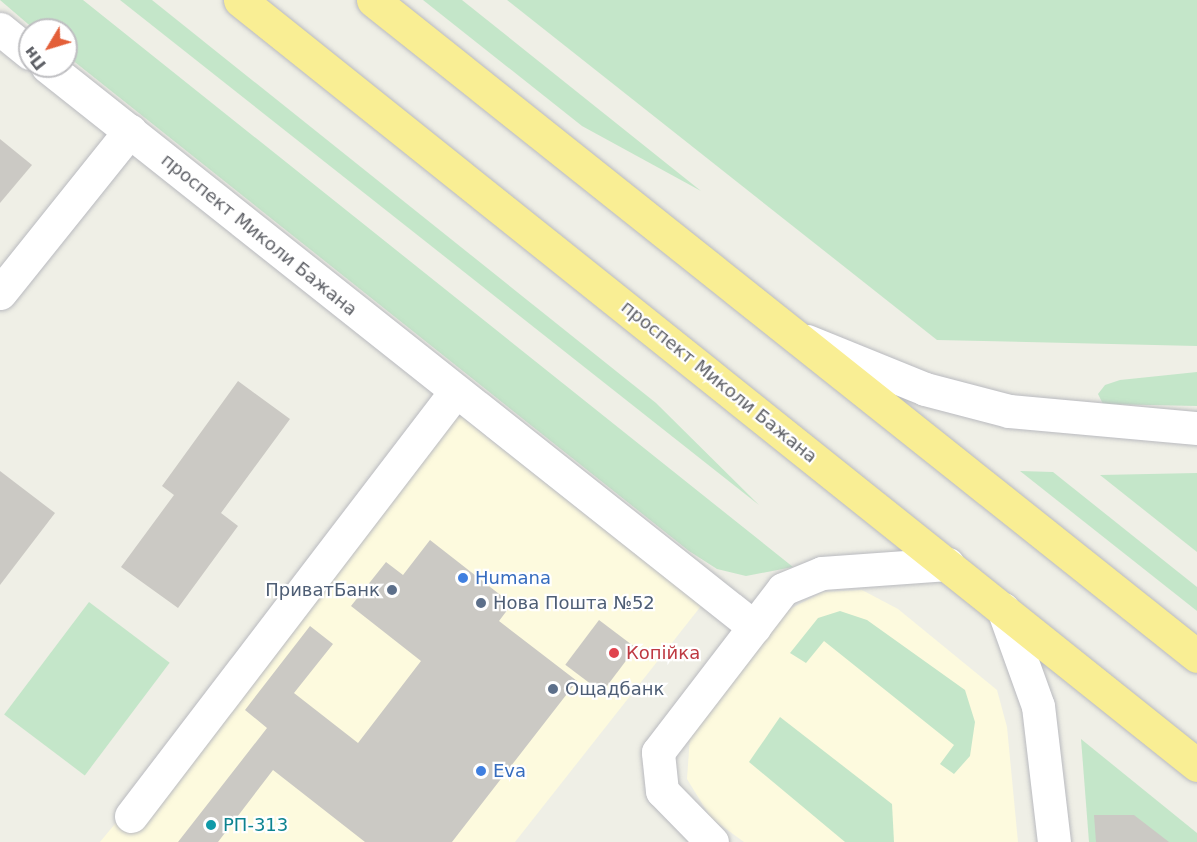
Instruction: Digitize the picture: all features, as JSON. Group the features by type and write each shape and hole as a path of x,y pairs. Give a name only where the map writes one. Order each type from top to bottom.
{"highway":[{"name":"проспект Миколи Бажана","path":"240,0 1197,765"},
{"path":"373,0 1197,656"}],"street":[{"path":"0,29 18,43"},
{"name":"проспект Миколи Бажана","path":"62,78 455,392 754,627"},
{"path":"0,293 130,131"},
{"path":"794,335 925,389 1010,411 1197,428"},
{"path":"131,816 455,392"},
{"path":"712,842 662,791 658,752 783,589 822,573 948,564"},
{"path":"1003,609 1038,706 1054,842"}],"shaded area":[{"path":"455,412 701,606 515,842 100,842"},
{"path":"862,590 898,609 997,690 1007,727 1018,842 744,842 711,818 687,779 691,722 770,619 823,592"}],"green space":[{"path":"0,0 83,0 793,567 746,576 717,569 689,551 78,65 78,18 21,18"},
{"path":"120,0 152,0 656,403 759,505"},
{"path":"423,0 462,0 701,191 582,126"},
{"path":"507,0 1197,0 1197,346 937,340"},
{"path":"1197,372 1197,406 1103,404 1098,394 1105,385 1120,380"},
{"path":"1020,471 1053,472 1197,587 1197,611"},
{"path":"1197,473 1197,552 1100,475"},
{"path":"89,602 170,663 85,775 4,715"},
{"path":"840,611 867,620 965,690 975,722 970,756 954,774 940,764 954,745 824,641 806,663 790,653 818,618"},
{"path":"780,717 892,804 894,842 845,842 749,762"},
{"path":"1081,739 1197,833 1197,842 1089,842"}],"building":[{"path":"0,139 32,165 0,203"},
{"path":"238,381 290,419 221,513 238,526 178,608 121,567 174,495 162,486"},
{"path":"0,471 55,513 0,585"},
{"path":"430,540 512,604 499,621 577,681 452,842 365,842 273,770 218,842 178,842 267,728 245,710 310,626 333,644 294,693 358,743 421,661 351,606 386,562 403,575"},
{"name":"Копійка","path":"599,620 636,648 602,692 565,665"},
{"path":"1094,815 1134,815 1169,842 1096,842"}],"place":[{"name":"Humana","path":"463,578"},
{"name":"ПриватБанк","path":"392,590"},
{"name":"Нова Пошта №52","path":"481,603"},
{"name":"Копійка","path":"614,653"},
{"name":"Ощадбанк","path":"553,689"},
{"name":"Eva","path":"481,771"},
{"name":"РП-313","path":"211,825"}]}
